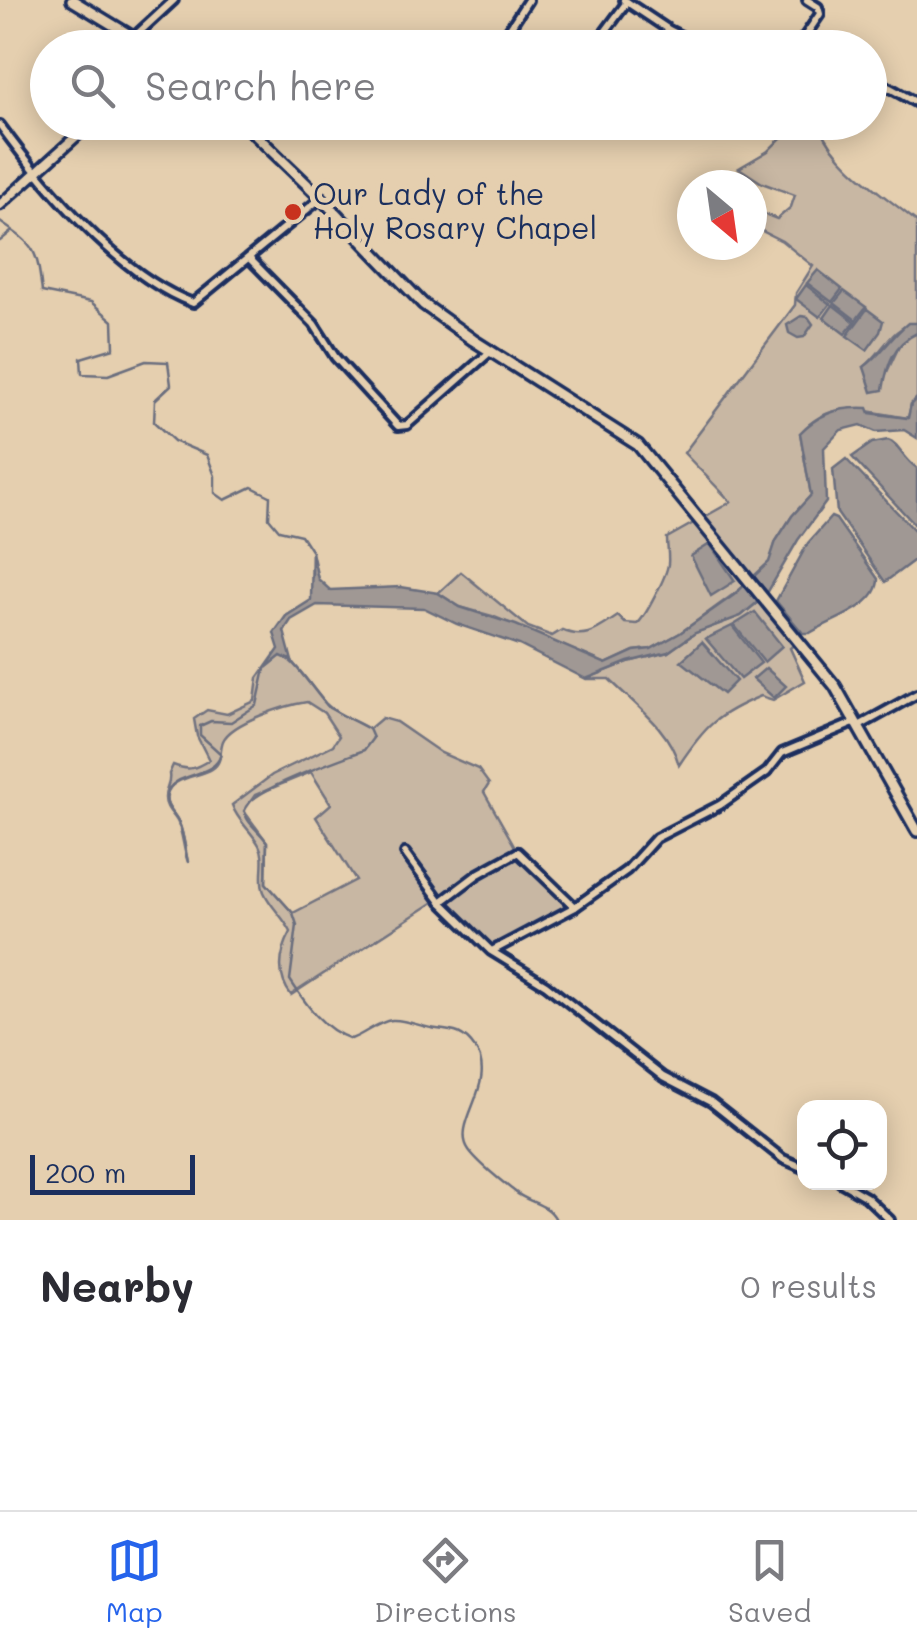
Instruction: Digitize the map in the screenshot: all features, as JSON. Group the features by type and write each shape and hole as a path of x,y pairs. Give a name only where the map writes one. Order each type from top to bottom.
{"main road":[{"path":"72,0 122,30"},
{"path":"260,140 423,304 638,444 819,665 858,724 917,831"}],"street":[{"path":"142,30 174,0"},
{"path":"508,30 528,0"},
{"path":"807,0 819,10 808,30"},
{"path":"605,30 626,1 670,30"},
{"path":"887,86 917,102"},
{"path":"0,125 36,173 142,277 190,302 200,300 320,198"},
{"path":"0,205 72,140"},
{"path":"249,258 314,324 335,358 398,426 407,425 491,351"},
{"path":"491,951 575,907 627,870 656,838 720,805 768,772 782,753 858,724 917,694"},
{"path":"441,902 478,874 518,852 575,907"},
{"path":"405,854 441,902 491,951 546,986 663,1077 711,1102 783,1159 797,1165"},
{"path":"854,1190 890,1220"}],"shaded area":[{"path":"779,140 828,140 850,167 917,222 917,323 894,334 864,367 871,382 886,374 902,340 917,333 917,398 911,404 908,418 851,409 825,414 813,421 800,433 811,495 776,541 770,562 749,583 651,649 634,651 606,664 492,616 460,607 438,593 461,572 528,627 552,636 562,630 592,632 618,616 625,623 637,624 667,569 667,538 731,502 684,453 795,305 796,293 813,266 767,234 767,215 777,219 791,207 795,195 767,185 767,170 739,168"},
{"path":"818,270 842,289 832,302 807,283"},
{"path":"806,285 830,304 820,317 796,299"},
{"path":"844,291 866,307 856,320 834,303"},
{"path":"833,305 855,322 845,334 824,318"},
{"path":"867,309 883,321 867,350 847,336"},
{"path":"801,316 808,317 813,324 804,337 798,338 789,333 787,325"},
{"path":"908,323 917,323 917,333 892,356 883,390 872,392 864,367"},
{"path":"917,398 917,438 904,430 876,432 861,425 841,430 824,448 826,502 766,595 741,616 695,633 668,652 628,662 586,679 519,645 424,608 317,605 291,620 284,631 292,661 281,656 266,668 279,649 274,633 286,616 311,600 312,552 318,579 330,590 401,587 438,593 460,607 516,625 606,664 634,651 651,649 734,595 769,562 776,541 811,495 800,433 807,426 831,412 849,408 868,408 870,413 908,418 911,404"},
{"path":"888,440 917,468 917,527 852,457 872,443"},
{"path":"846,459 917,533 917,558 885,582 837,513 833,469"},
{"path":"831,517 878,579 876,589 852,612 803,633 776,601 808,543"},
{"path":"710,544 735,581 711,596 691,556"},
{"path":"762,599 798,641 790,648 805,681 773,700 761,696 723,715 697,740 679,765 660,729 609,679 586,679 628,662 668,652 695,633 741,616"},
{"path":"755,612 782,646 764,662 734,625"},
{"path":"732,626 761,663 740,679 706,639"},
{"path":"702,642 736,681 723,694 681,661"},
{"path":"275,654 268,665 281,655 336,712 369,729 382,718 396,722 441,753 478,769 489,784 484,792 518,852 575,907 491,951 441,902 434,902 291,995 283,980 281,964 291,932 264,892 261,850 232,805 272,775 333,745 339,736 324,713 307,702 237,727 223,741 215,766 179,781 168,790 167,804 181,828 188,862 179,826 165,802 169,774 173,765 192,768 209,760 197,736 194,719 207,710 227,714 255,701 258,678","holes":["311,772 331,804 316,817 356,880 293,913 266,883 267,842 244,811 255,795"]},
{"path":"766,668 786,686 774,698 753,679"}],"waterway":[{"path":"0,222 32,250 42,292 91,302 113,321 114,348 81,358 82,374 108,375 146,361 168,362 171,385 155,400 154,422 174,441 207,455 215,476 215,493 225,500 252,487 270,496 269,518 279,530 301,535 312,552 312,577"},
{"path":"0,241 11,232"},
{"path":"290,659 329,708 369,729 373,738 364,750 261,794 245,810 250,823 267,842 266,883 293,913 297,925 290,980 323,1022 351,1039 392,1020 463,1035 475,1048 482,1076 465,1128 469,1150 502,1182 548,1210 556,1220"},
{"path":"188,862 181,827 166,799 170,787 217,762 221,754 200,735 200,726 211,721 231,722 257,705 265,669"}],"place":[{"name":"Our Lady of the Holy Rosary Chapel","path":"293,212"}]}
